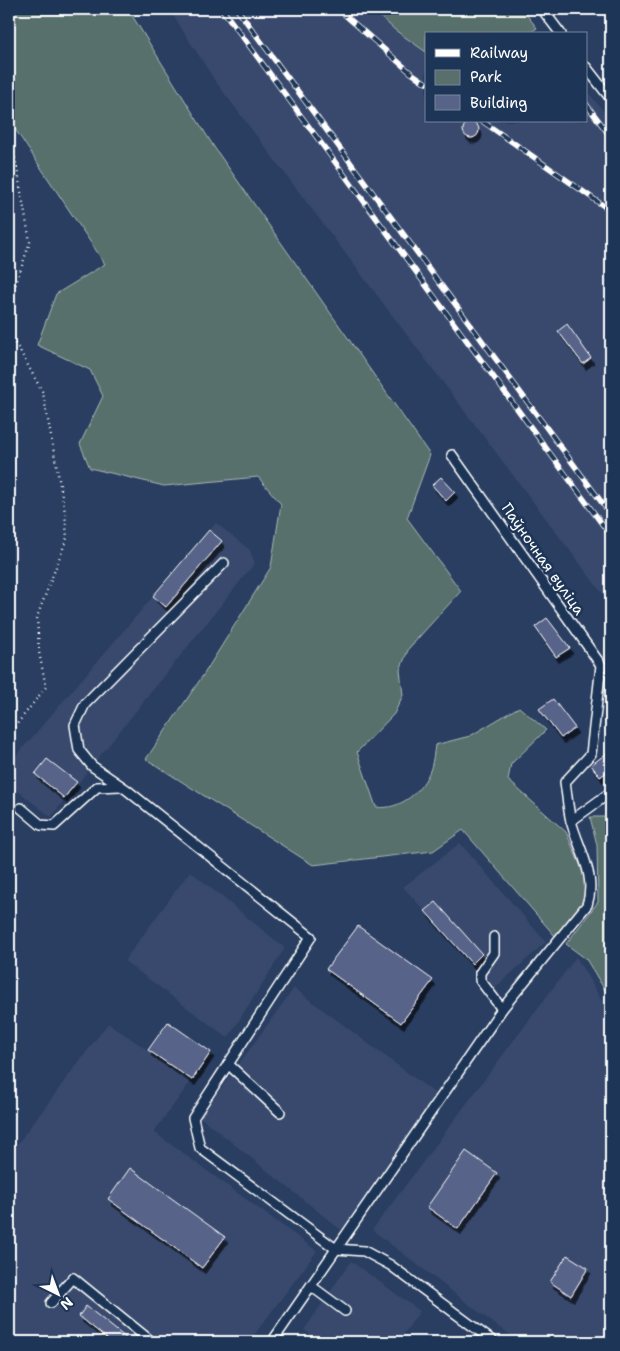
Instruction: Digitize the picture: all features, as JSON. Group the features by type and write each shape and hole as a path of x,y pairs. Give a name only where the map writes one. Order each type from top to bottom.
{"lane":[{"path":"542,9 559,32"},
{"path":"588,70 611,99"},
{"name":"Паўночная вуліца","path":"452,455 601,666 591,754 565,782 571,821"},
{"path":"224,563 85,704 75,725 78,750 92,766 311,937 193,1118 200,1148 336,1249 364,1251 390,1265 494,1342"},
{"path":"21,808 41,825 54,826 97,787 120,786"},
{"path":"272,1342 502,1009 587,905 592,892 590,876 571,821 611,792"},
{"path":"494,937 494,953 480,972 480,980 502,1009"},
{"path":"228,1064 280,1112"},
{"path":"51,1303 73,1278 152,1342"},
{"path":"311,1286 345,1311"}],"path":[{"path":"9,144 14,152 30,242 9,304"},
{"path":"9,335 19,349 43,393 65,512 67,538 36,617 39,652 46,687 9,734"}],"shaded area":[{"path":"169,9 374,9 397,31 425,51 425,122 588,122 588,92 611,121 611,605 215,81"},
{"path":"216,523 250,550 255,563 51,817 9,784 9,764"},
{"path":"460,843 546,942 495,988 403,887"},
{"path":"190,871 285,948 228,1038 124,961"},
{"path":"576,957 611,1016 611,1342 522,1342 497,1326 372,1230"},
{"path":"294,988 444,1100 341,1230 200,1117"},
{"path":"108,1023 192,1080 154,1132 317,1251 249,1342 9,1342 9,1155"},
{"path":"351,1261 420,1311 398,1342 322,1342 304,1330"}],"green space":[{"path":"9,9 128,9 214,147 430,455 407,518 461,591 409,648 400,670 403,695 394,714 357,752 376,807 394,806 410,798 422,784 431,768 435,745 470,736 519,707 546,730 511,764 508,780 566,832 584,874 586,891 582,905 555,936 463,830 433,851 313,865 146,759 204,674 271,567 281,504 258,477 164,486 90,468 80,444 103,396 90,370 37,345 56,294 105,264 9,120"},
{"path":"372,9 522,9 537,28 531,32 425,32 425,51 395,30"},
{"path":"590,817 611,817 611,1000 586,959 566,944 598,902 597,845"}],"building":[{"path":"468,122 474,122 479,127 477,136 468,138 463,133 463,127"},
{"path":"567,324 591,358 583,364 558,331"},
{"path":"441,477 455,492 446,501 432,485"},
{"path":"209,530 222,541 166,607 153,596"},
{"path":"547,618 570,648 556,657 535,627"},
{"path":"553,699 575,728 561,738 539,709"},
{"path":"611,750 611,769 600,777 591,765"},
{"path":"47,759 77,782 64,798 35,774"},
{"path":"436,902 482,954 472,964 425,911"},
{"path":"358,926 433,980 401,1023 326,969"},
{"path":"168,1022 211,1052 192,1080 148,1050"},
{"path":"466,1151 497,1173 458,1229 427,1207"},
{"path":"130,1168 225,1237 202,1268 108,1199"},
{"path":"567,1255 588,1268 571,1296 550,1282"},
{"path":"86,1306 131,1342 111,1342 79,1316"}],"railway":[{"path":"222,9 611,536"},
{"path":"237,9 611,515"},
{"path":"338,9 410,72 425,82"},
{"path":"588,107 611,137"},
{"path":"483,122 611,211"}]}
